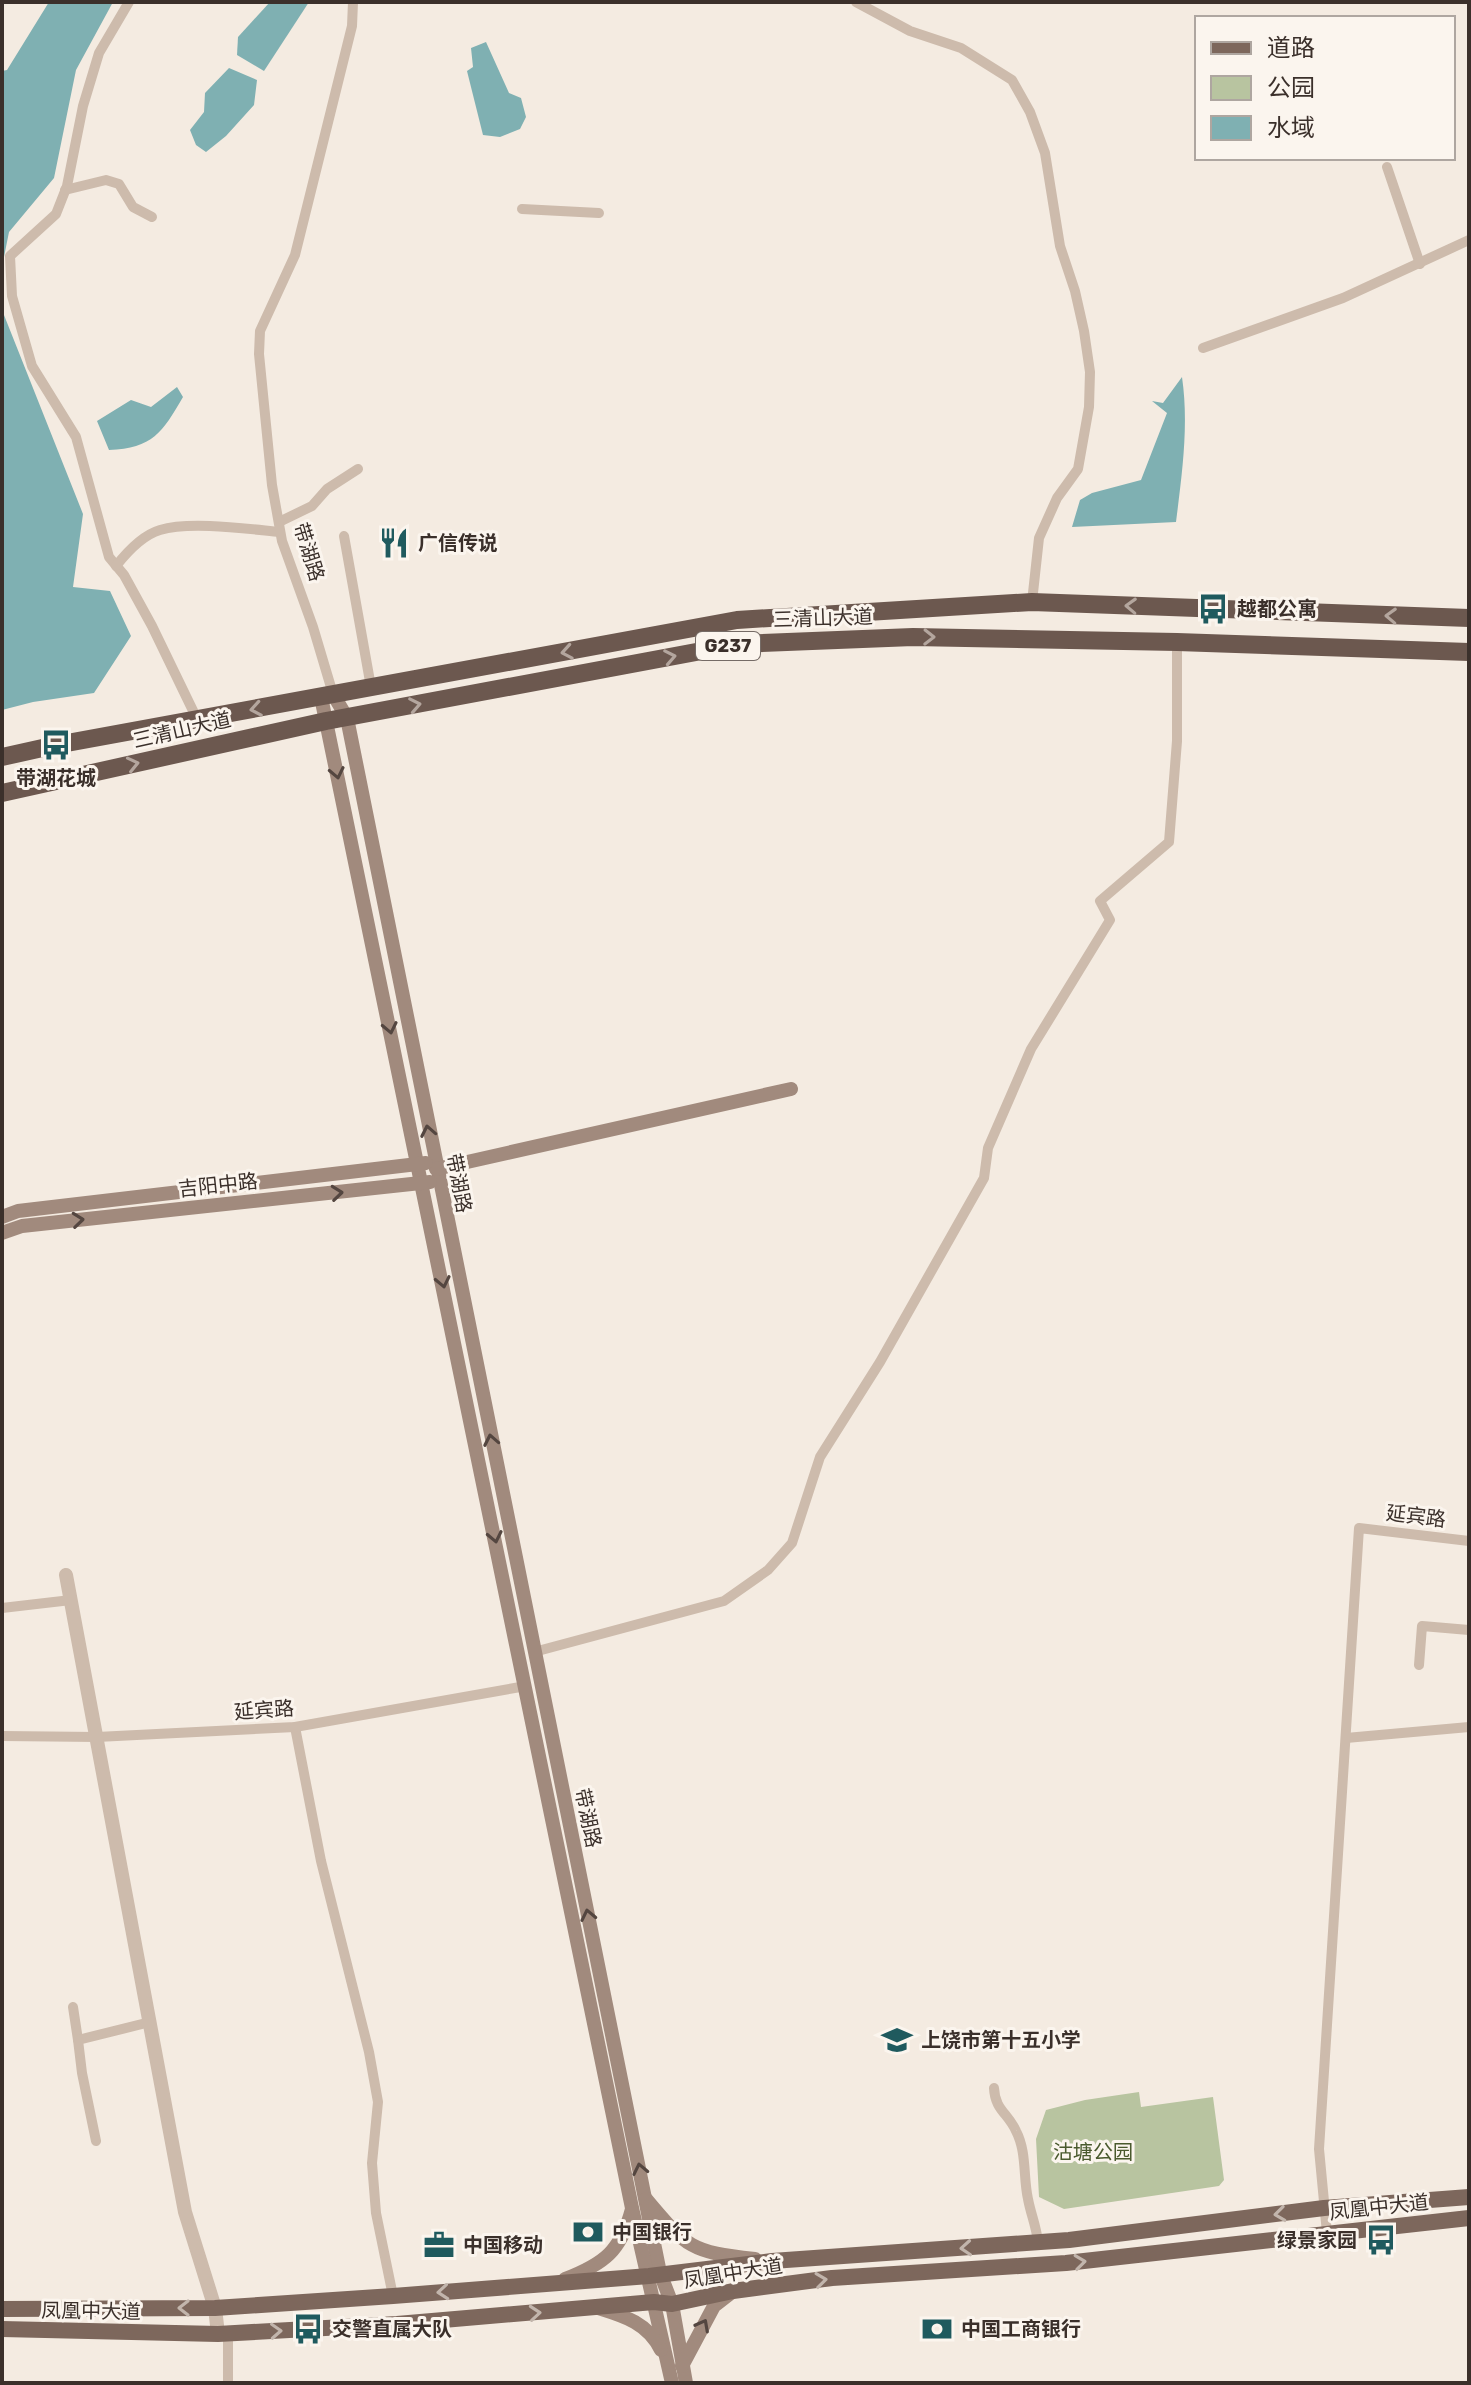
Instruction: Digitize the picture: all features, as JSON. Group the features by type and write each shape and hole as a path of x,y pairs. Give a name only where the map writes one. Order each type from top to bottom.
{"highway":[{"name":"三清山大道","path":"2,757 737,620 1032,602 1469,618"},
{"name":"三清山大道","path":"2,793 326,721 739,644 913,637 1469,652"}],"main road":[{"name":"带湖路","path":"327,696 347,718 646,2199 654,2302 675,2366 686,2383"},
{"name":"带湖路","path":"327,696 326,721 632,2208 654,2275 672,2304 675,2366 672,2383"},
{"name":"吉阳中路","path":"2,1217 18,1211 418,1164 436,1170 791,1089"},
{"name":"吉阳中路","path":"2,1233 22,1226 422,1184 436,1170"},
{"name":"凤凰中大道","path":"2,2309 215,2308 393,2296 654,2275 772,2261 1038,2242 1324,2208 1469,2197"},
{"path":"646,2199 684,2242 712,2255 772,2261"},
{"path":"555,2283 594,2268 612,2252 628,2224 632,2208"},
{"name":"凤凰中大道","path":"2,2329 223,2333 397,2324 654,2302 672,2304 733,2291 832,2278 1066,2263 1469,2218"},
{"path":"597,2308 633,2319 655,2338 675,2366 714,2306 733,2291"}],"street":[{"path":"129,2 99,53 83,106 65,190 56,214 10,256 12,296 32,366 76,437 109,557 152,626 197,719"},
{"name":"带湖路","path":"327,696 279,527 259,354 260,331 295,255 352,26 353,2"},
{"path":"856,2 910,31 961,48 1012,80 1030,112 1045,153 1060,246 1084,331 1090,372 1089,407 1078,469 1057,498 1039,538 1032,602"},
{"path":"1387,167 1420,264"},
{"path":"65,190 106,180 119,184 133,207 152,217"},
{"path":"522,209 599,213"},
{"path":"1203,348 1343,298 1469,240"},
{"path":"116,566 128,550 159,530 208,526 279,527 312,506 327,489 358,469"},
{"path":"344,536 371,687"},
{"path":"534,1652 724,1601 768,1570 792,1543 820,1457 880,1362 984,1178 988,1148 1031,1049 1110,920 1100,901 1169,842 1177,741 1177,642"},
{"name":"延宾路","path":"1346,1738 1359,1528 1469,1541"},
{"path":"66,1575 185,2212 223,2333 228,2383"},
{"path":"2,1608 71,1600"},
{"path":"1419,1665 1422,1626 1469,1630"},
{"name":"延宾路","path":"2,1736 97,1737 295,1727 526,1686"},
{"path":"295,1727 321,1861 369,2052 378,2102 372,2163 375,2200 393,2296"},
{"path":"1327,2233 1319,2149 1346,1738 1469,1727"},
{"path":"73,2007 96,2141"},
{"path":"78,2040 150,2022"},
{"path":"994,2088 995,2101 1016,2131 1023,2153 1028,2202 1036,2222 1038,2242"}],"green space":[{"name":"沽塘公园","path":"1139,2092 1141,2107 1213,2097 1224,2180 1219,2186 1064,2209 1039,2197 1036,2139 1046,2110 1085,2100"}],"water":[{"path":"49,2 113,2 76,70 54,178 9,232 2,267 2,71 7,70"},
{"path":"270,2 309,2 264,71 237,55 238,37"},
{"path":"486,42 509,93 521,98 526,117 520,129 500,137 483,135 467,71 473,67 471,48"},
{"path":"229,68 257,80 254,105 226,136 206,152 196,145 190,130 204,112 205,93"},
{"path":"2,310 83,514 73,587 110,591 131,636 94,693 2,710"},
{"path":"1182,377 1185,431 1176,522 1072,527 1080,500 1092,493 1141,480 1167,413 1152,401 1163,403"},
{"path":"177,387 183,397 155,436 136,446 109,450 97,421 131,400 151,407"}],"place":[{"name":"广信传说","path":"394,543"},
{"name":"越都公寓","path":"1213,609"},
{"name":"带湖花城","path":"56,745"},
{"name":"上饶市第十五小学","path":"897,2040"},
{"name":"中国银行","path":"588,2232"},
{"name":"绿景家园","path":"1381,2240"},
{"name":"中国移动","path":"439,2245"},
{"name":"交警直属大队","path":"308,2329"},
{"name":"中国工商银行","path":"937,2329"}]}
